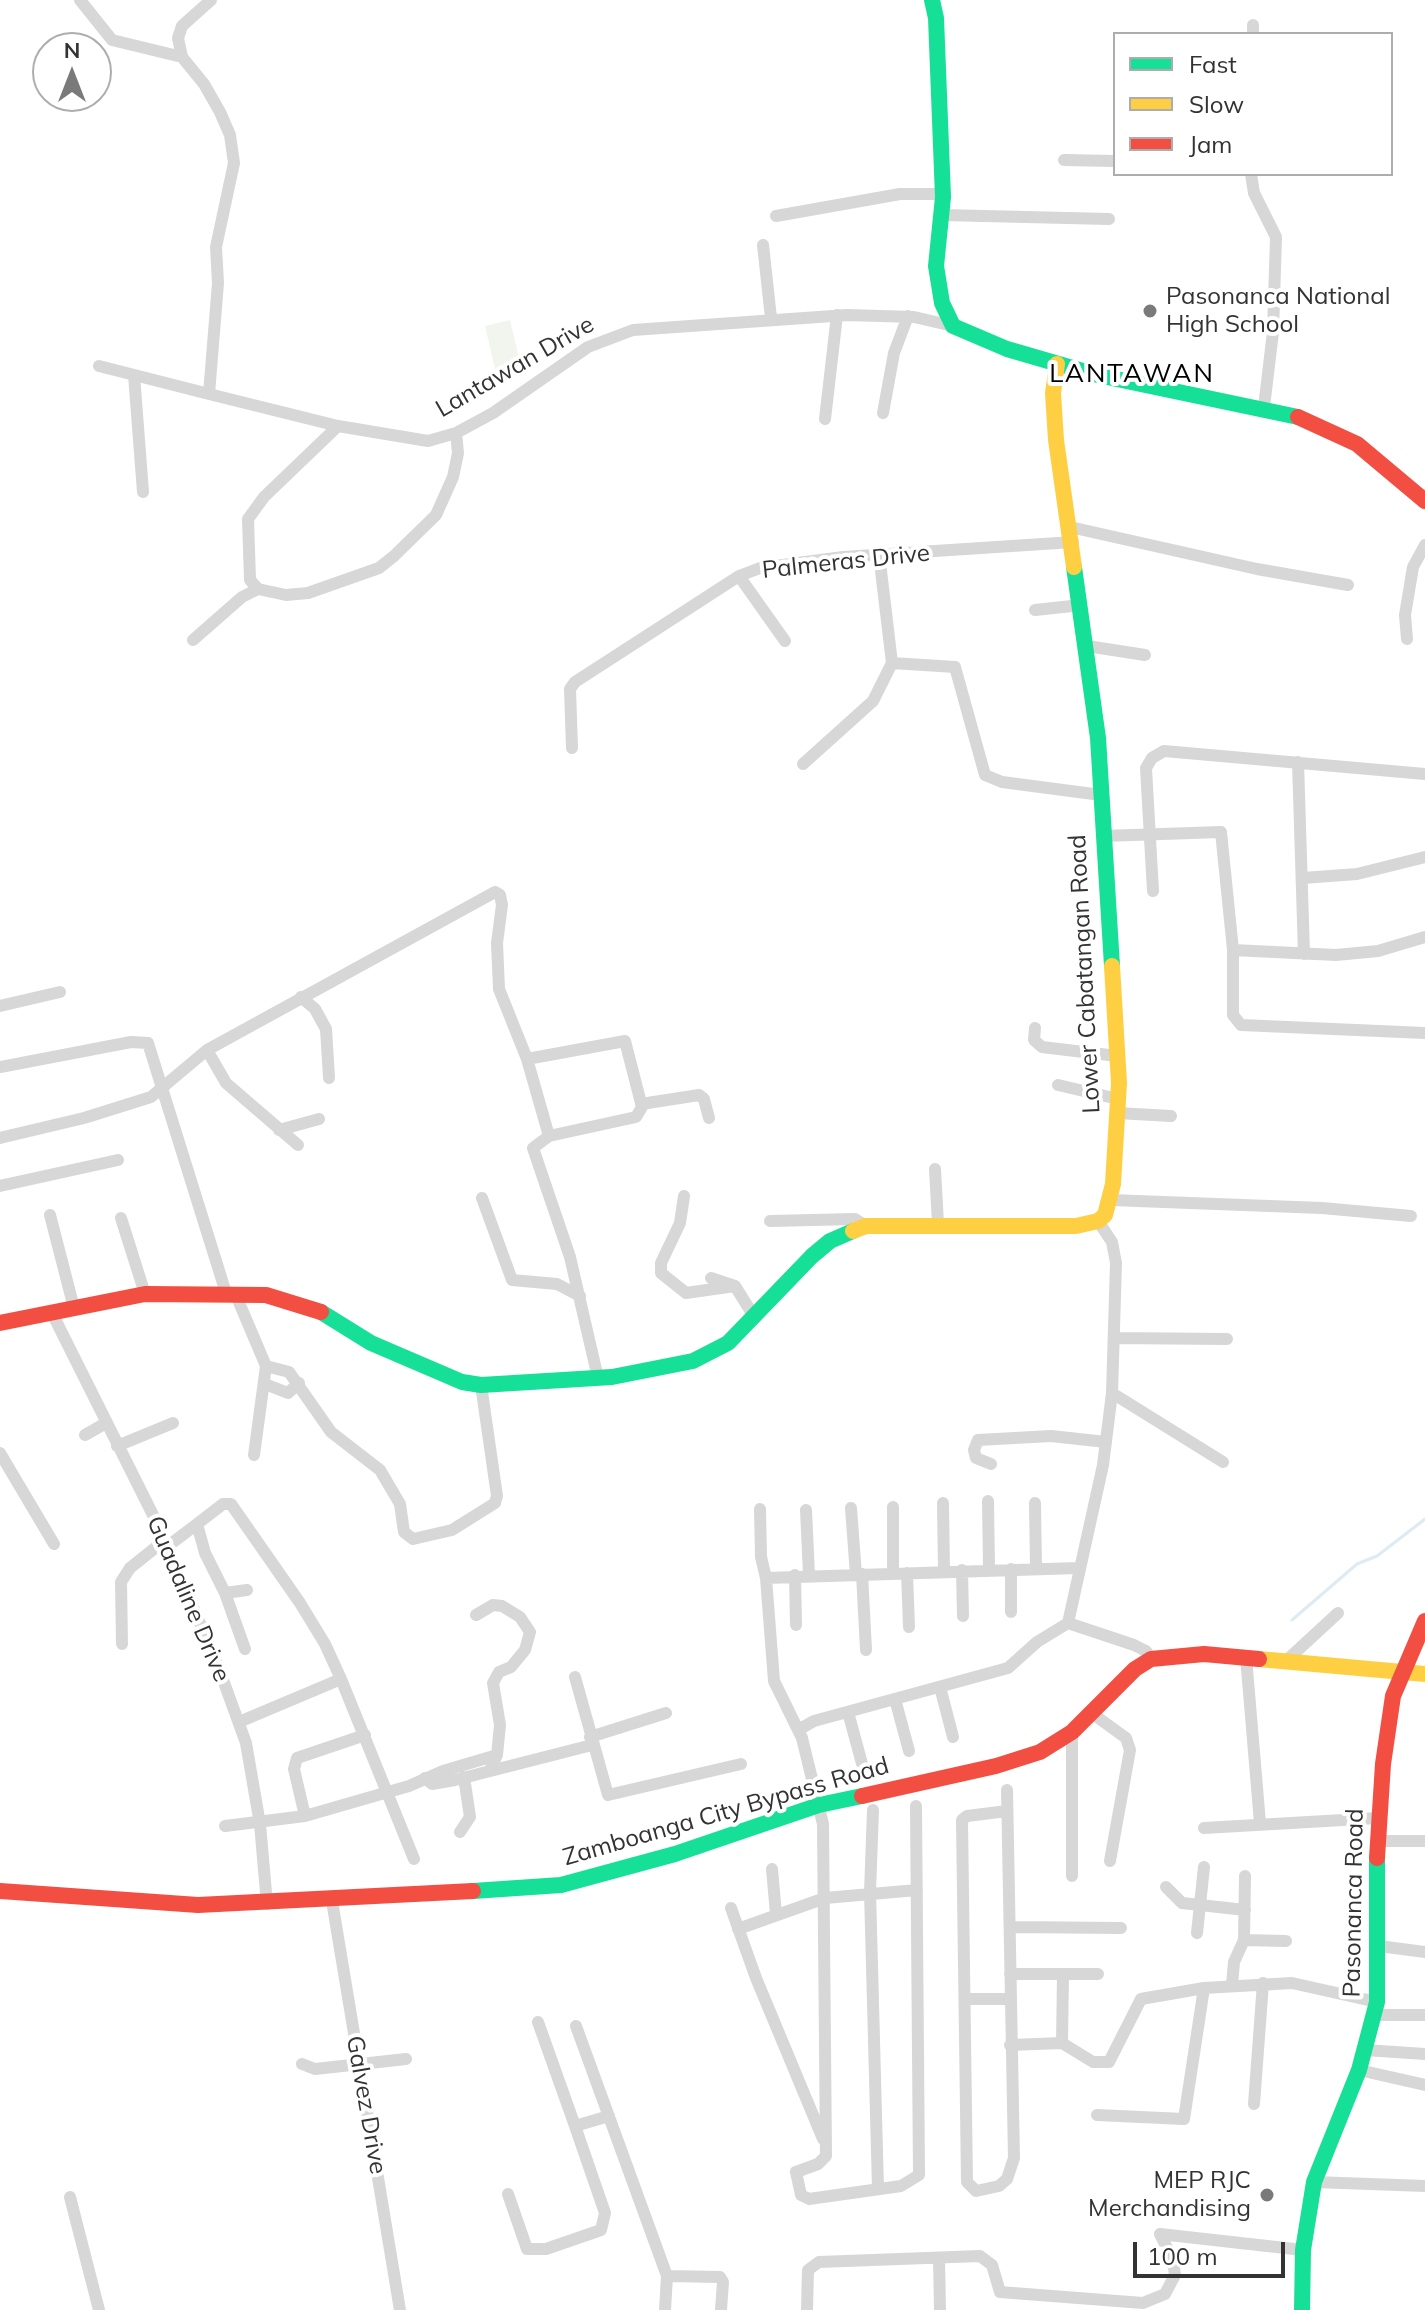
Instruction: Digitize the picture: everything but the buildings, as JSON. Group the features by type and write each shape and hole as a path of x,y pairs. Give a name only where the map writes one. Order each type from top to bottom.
{"street":[{"path":"80,0 112,40 182,57"},
{"path":"209,394 218,283 216,247 234,163 230,135 220,112 182,57 178,38 182,26 211,0"},
{"path":"932,0 936,18 943,194 936,266 938,291 953,326"},
{"path":"1064,160 1113,161"},
{"path":"1251,176 1254,193 1276,237 1273,332 1264,407"},
{"path":"776,216 900,194 943,194"},
{"path":"942,215 1109,219"},
{"path":"763,245 771,318"},
{"path":"825,419 837,315"},
{"path":"883,413 894,353 908,316"},
{"name":"Lantawan Drive","path":"99,366 338,426 428,441 456,433 493,413 588,347 633,330 771,318 908,316 953,326 1007,349 1057,364 1129,382 1264,407 1306,420 1357,444 1425,501"},
{"name":"Lower Cabatangan Road","path":"1057,364 1053,411 1087,646 1101,795 1117,1056 1118,1106 1111,1200 1098,1221"},
{"path":"134,375 143,492"},
{"path":"338,426 264,497 248,519 250,580 258,589 286,595 308,593 379,568 402,550 436,515 453,477 458,453 456,433"},
{"name":"Palmeras Drive","path":"572,748 570,689 575,682 739,576 760,568 1071,534 1348,585"},
{"path":"1407,639 1405,615 1413,567 1425,545"},
{"path":"803,764 873,701 892,663 879,554"},
{"path":"739,576 785,641"},
{"path":"193,640 242,597 258,589"},
{"path":"1035,610 1081,605"},
{"path":"1087,646 1145,655"},
{"path":"892,663 955,667 985,775 990,780 1101,795"},
{"path":"1153,891 1146,768 1152,758 1164,751 1425,774"},
{"path":"1298,762 1304,954"},
{"path":"1103,836 1221,832 1233,950 1233,1015 1241,1025 1425,1033"},
{"path":"1303,878 1357,874 1425,857"},
{"path":"0,1138 134,1104 164,1089 207,1050 495,892 500,895 502,905 496,967 499,989 527,1059 549,1136"},
{"path":"1233,950 1304,954 1378,951 1425,937"},
{"path":"0,1006 60,992"},
{"path":"301,997 315,1009 326,1029 329,1078"},
{"path":"1035,1028 1034,1040 1042,1047 1117,1056"},
{"path":"527,1059 625,1041 641,1104 636,1117 549,1136 535,1143 533,1154 580,1296 598,1378"},
{"path":"0,1067 144,1042 150,1045 231,1293 266,1366 254,1455"},
{"path":"207,1050 226,1083 298,1145"},
{"path":"1058,1085 1118,1106 1171,1116"},
{"path":"641,1104 702,1096 709,1118"},
{"path":"279,1130 319,1119"},
{"path":"0,1186 118,1160"},
{"path":"935,1169 938,1224"},
{"path":"684,1196 680,1223 661,1263 661,1273 686,1293 735,1286"},
{"path":"482,1198 512,1280 557,1284 580,1296"},
{"path":"1111,1200 1296,1206 1411,1216"},
{"path":"50,1215 74,1308"},
{"path":"121,1218 145,1294"},
{"path":"770,1221 855,1219 866,1226"},
{"path":"0,1323 145,1294 266,1295 312,1306 371,1343 424,1368 481,1385 598,1378 693,1361 728,1343 830,1241 866,1226 1076,1226 1098,1221 1115,1249 1112,1393 1106,1442 1068,1623 1037,1642 1008,1668 848,1712 798,1730"},
{"path":"711,1278 735,1286 755,1318"},
{"name":"Guadaline Drive","path":"52,1313 166,1543 239,1722 246,1743 260,1824 267,1904"},
{"path":"1114,1338 1227,1339"},
{"path":"266,1366 289,1372 331,1432 380,1470 400,1504 404,1532 413,1539 452,1530 495,1503 497,1496 481,1385"},
{"path":"265,1384 288,1393 299,1383"},
{"path":"1112,1393 1223,1462"},
{"path":"85,1435 106,1423"},
{"path":"117,1446 173,1423"},
{"path":"991,1464 976,1458 974,1450 978,1440 1051,1436 1106,1442"},
{"path":"0,1453 54,1544"},
{"path":"988,1501 989,1568"},
{"path":"943,1503 944,1571"},
{"path":"1035,1503 1036,1568"},
{"path":"122,1644 121,1582 130,1568 223,1504 234,1506 306,1613 341,1679 414,1859"},
{"path":"893,1507 893,1573"},
{"path":"851,1508 866,1650"},
{"path":"760,1509 761,1557 766,1578 774,1681 798,1730 819,1805 825,1898 824,2160 796,2172 804,2198 901,2186 919,2175 916,1806"},
{"path":"806,1510 809,1575"},
{"path":"197,1524 205,1553 225,1593 245,1649"},
{"path":"766,1578 989,1568 1078,1568"},
{"path":"1011,1569 1011,1612"},
{"path":"962,1570 963,1616"},
{"path":"907,1573 909,1627"},
{"path":"795,1575 796,1625"},
{"path":"225,1593 247,1590"},
{"path":"476,1615 493,1605 502,1606 520,1617 530,1632 525,1650 511,1667 499,1672 493,1683 500,1725 497,1755 490,1770"},
{"path":"1287,1660 1338,1613"},
{"path":"1068,1623 1134,1645 1151,1659 1182,1654 1246,1657 1425,1674"},
{"name":"Pasonanca Road","path":"1302,2310 1303,2250 1314,2182 1359,2070 1376,2008 1379,1946 1377,1841 1386,1736 1401,1671 1423,1629"},
{"path":"1246,1657 1260,1823"},
{"name":"Zamboanga City Bypass Road","path":"0,1891 145,1902 267,1904 561,1885 662,1858 819,1805 996,1766 1040,1752 1072,1732 1135,1669 1151,1659"},
{"path":"575,1677 608,1795 741,1764"},
{"path":"239,1722 341,1679"},
{"path":"940,1687 953,1737"},
{"path":"895,1699 909,1751"},
{"path":"848,1712 864,1771"},
{"path":"425,1778 436,1784 490,1770 591,1741 666,1713"},
{"path":"1093,1714 1126,1738 1130,1750 1110,1861"},
{"path":"1072,1732 1072,1876"},
{"path":"305,1816 294,1769 297,1758 365,1735"},
{"path":"225,1826 305,1816 386,1793 497,1755"},
{"path":"460,1832 470,1817 464,1777"},
{"path":"1007,1790 1013,2165 999,2186 976,2191 967,2182 962,1820 967,1816 1007,1811"},
{"path":"873,1810 870,1892 878,2188"},
{"path":"1204,1828 1378,1818"},
{"path":"1377,1841 1425,1841"},
{"path":"1197,1933 1204,1867"},
{"path":"772,1869 776,1914"},
{"path":"1232,1985 1234,1962 1244,1940 1245,1876"},
{"path":"1166,1887 1177,1902 1245,1910"},
{"path":"738,1929 825,1898 917,1890"},
{"name":"Galvez Drive","path":"332,1901 400,2310"},
{"path":"731,1908 825,2144"},
{"path":"1010,1927 1121,1928"},
{"path":"1244,1940 1286,1941"},
{"path":"1379,1946 1425,1952"},
{"path":"1010,1974 1098,1974"},
{"path":"1062,2043 1063,1974"},
{"path":"1254,2104 1263,1983"},
{"path":"1010,2045 1062,2043 1093,2062 1109,2062 1141,1999 1232,1985 1305,1984 1376,2008 1425,2015"},
{"path":"1097,2115 1184,2119 1204,1988"},
{"path":"965,1999 1010,1999"},
{"path":"508,2194 527,2249 546,2249 601,2230 605,2213 538,2022"},
{"path":"576,2026 667,2276 665,2310"},
{"path":"1365,2050 1425,2054"},
{"path":"302,2064 315,2069 406,2059"},
{"path":"1359,2070 1425,2085"},
{"path":"575,2126 609,2116"},
{"path":"1314,2182 1425,2186"},
{"path":"70,2197 99,2310"},
{"path":"807,2310 808,2270 819,2262 986,2258 992,2265 996,2288 1006,2294 1143,2303 1165,2294 1175,2275 1173,2260 1160,2234 1303,2250"},
{"path":"939,2258 940,2310"},
{"path":"667,2276 720,2277 723,2282 721,2310"}],"shaded area":[{"path":"510,320 521,367 496,373 485,326"}],"waterway":[{"path":"1292,1620 1357,1564 1377,1556 1425,1519"}],"traffic: fast":[{"path":"932,0 936,18 943,197 936,266 942,303 953,326 1007,349 1093,374 1298,417"},
{"path":"1074,567 1098,738 1112,966"},
{"path":"321,1312 371,1343 462,1382 481,1385 612,1377 693,1361 728,1343 812,1256 830,1241 853,1231"},
{"path":"473,1891 561,1885 675,1854 819,1805 862,1796"},
{"path":"1302,2310 1303,2250 1314,2182 1359,2070 1377,2002 1377,1858"}],"traffic: slow":[{"path":"1057,364 1053,393 1056,440 1074,567"},
{"path":"853,1231 866,1226 1076,1226 1098,1221 1105,1215 1113,1184 1119,1083 1112,966"},
{"path":"1259,1659 1425,1674"}],"traffic: jam":[{"path":"1298,417 1357,444 1425,501"},
{"path":"0,1323 145,1294 266,1295 321,1312"},
{"path":"1377,1858 1383,1764 1393,1696 1425,1621"},
{"path":"862,1796 996,1766 1040,1752 1072,1732 1135,1669 1151,1659 1204,1654 1259,1659"},
{"path":"0,1891 198,1905 473,1891"}],"place":[{"name":"Pasonanca National High School","path":"1150,311"},
{"name":"MEP RJC Merchandising","path":"1267,2195"}],"district":[{"name":"LANTAWAN","path":"1132,374"}]}
